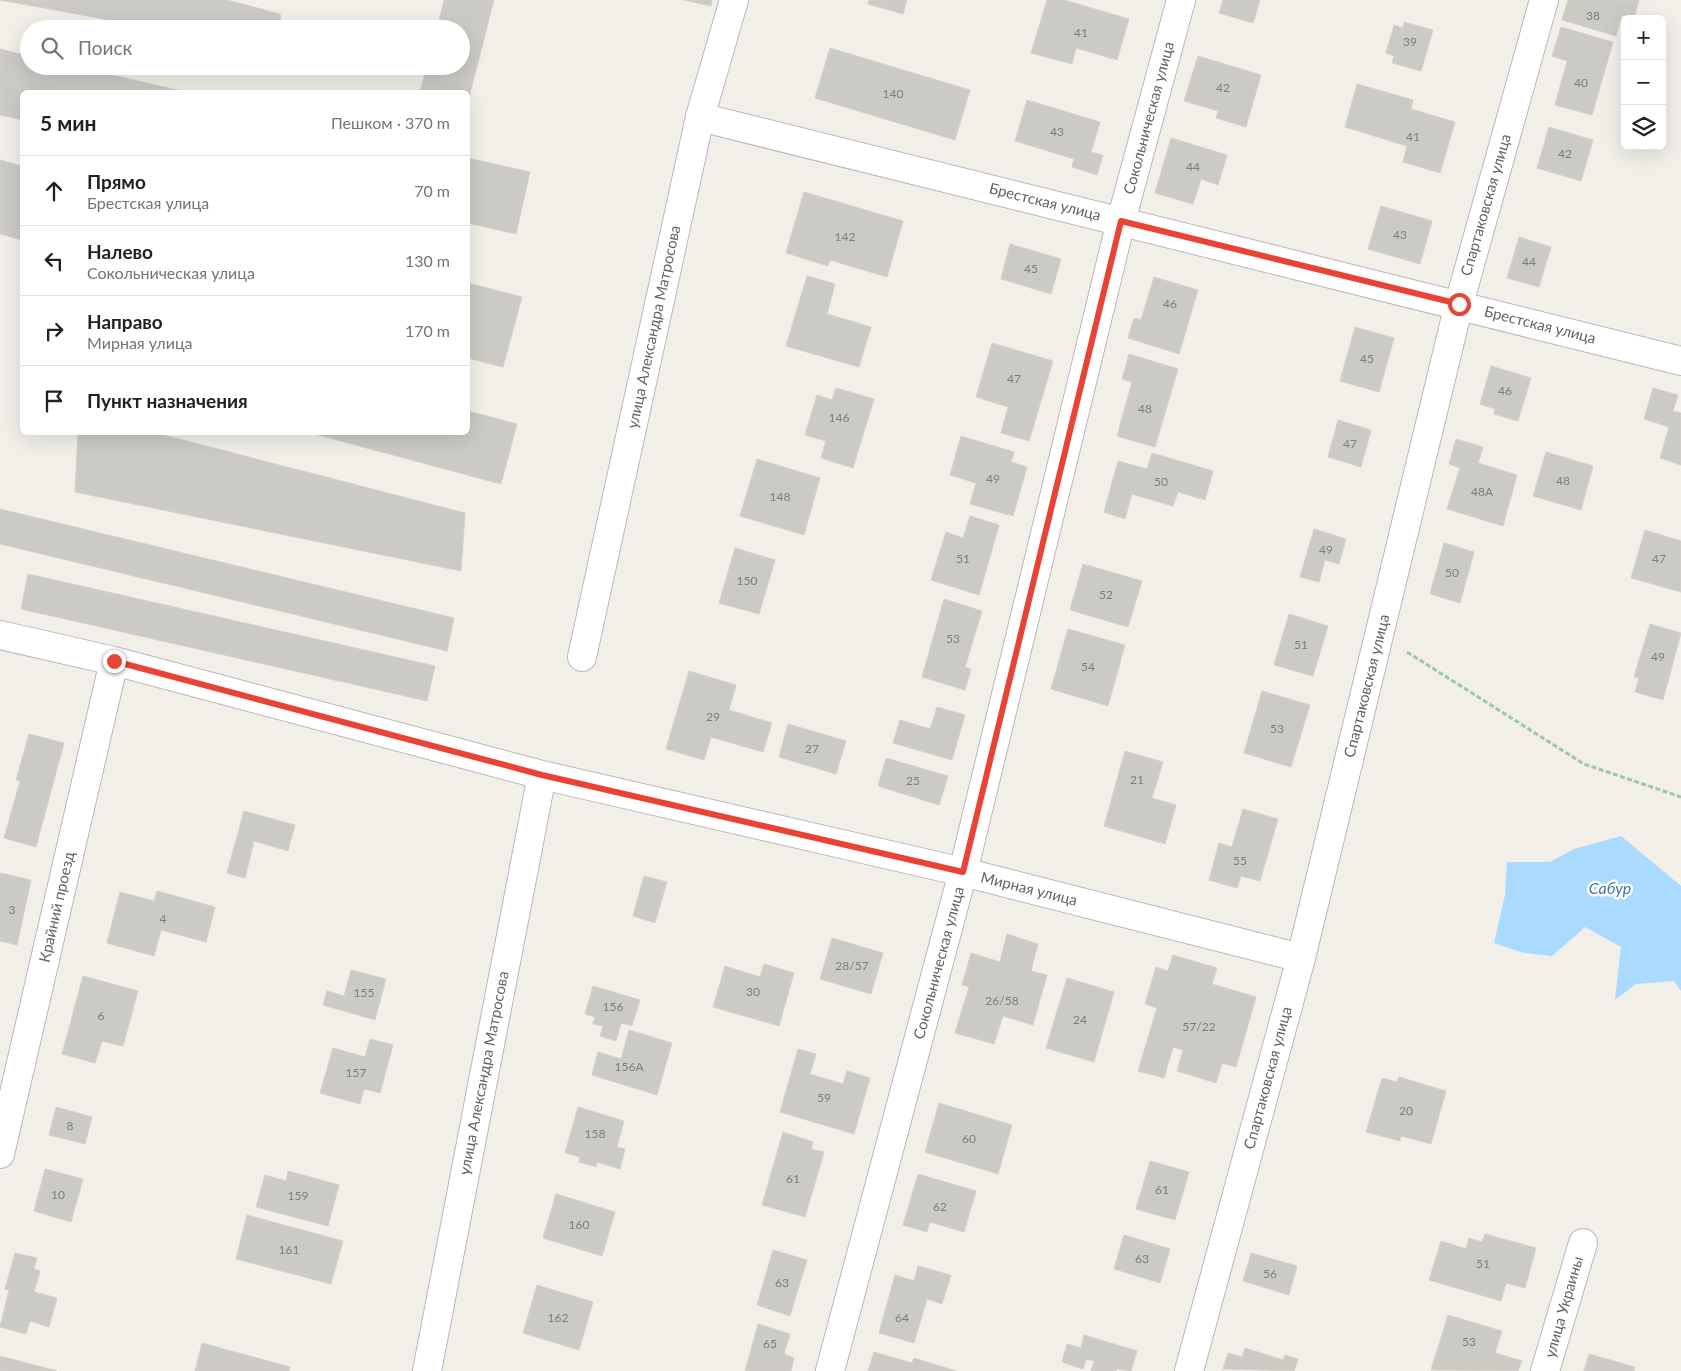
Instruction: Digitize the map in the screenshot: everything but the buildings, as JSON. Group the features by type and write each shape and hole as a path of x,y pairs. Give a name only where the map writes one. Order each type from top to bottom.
{"street":[{"name":"улица Александра Матросова","path":"582,657 700,117 734,0"},
{"name":"Сокольническая улица","path":"830,1371 963,872 1121,221 1181,0"},
{"name":"Спартаковская улица","path":"1189,1371 1301,958 1459,304 1544,0"},
{"name":"Брестская улица","path":"700,117 1459,304 1681,361"},
{"name":"Мирная улица","path":"0,635 114,661 542,775 963,872 1301,958"},
{"name":"Крайний проезд","path":"0,1154 114,661"},
{"name":"улица Александра Матросова","path":"427,1371 542,775"},
{"name":"улица Украины","path":"1545,1371 1583,1243"}],"path":[{"path":"1379,634 1584,764 1681,797"}],"water":[{"name":"Сабур","path":"1621,836 1681,886 1681,991 1674,981 1636,984 1615,1000 1621,947 1585,927 1552,956 1524,953 1494,943 1505,895 1507,862 1550,862 1574,849"}],"route":[{"path":"114,661 542,775 963,872 1121,221 1459,304"}]}
